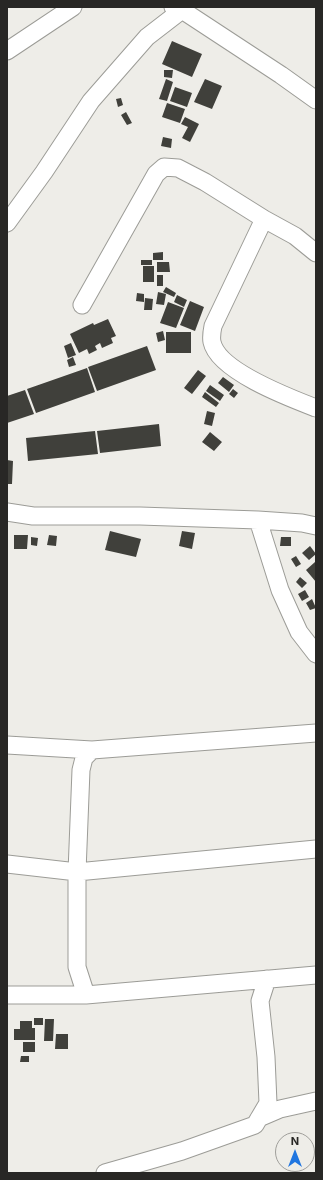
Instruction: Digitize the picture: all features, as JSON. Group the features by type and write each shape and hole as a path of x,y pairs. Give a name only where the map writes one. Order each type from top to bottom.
{"street":[{"path":"7,51 73,7"},
{"path":"7,223 44,172 91,101 147,37 177,8 281,75 316,100"},
{"path":"82,305 156,174 164,166 178,168 205,182 264,219 295,236 316,253"},
{"path":"264,219 213,326 212,342 217,352 227,364 274,392 316,408"},
{"path":"7,512 33,516 140,516 258,520 302,523 316,526"},
{"path":"258,520 280,590 299,632 316,654"},
{"path":"7,744 92,750 316,733"},
{"path":"86,995 77,967 78,872 81,770 84,758 92,750"},
{"path":"7,864 78,872 316,849"},
{"path":"7,995 86,995 316,975"},
{"path":"105,1173 182,1151 255,1124 268,1103 266,1057 260,1001 267,979"},
{"path":"259,1118 280,1109 316,1101"}],"building":[{"path":"172,41 202,54 192,77 162,64"},
{"path":"164,70 173,70 172,78 164,77"},
{"path":"166,79 173,82 167,101 159,99"},
{"path":"205,79 222,86 212,109 194,102"},
{"path":"175,87 192,93 187,107 170,101"},
{"path":"121,98 123,105 118,107 116,99"},
{"path":"167,103 185,109 180,123 162,117"},
{"path":"126,112 132,123 127,125 121,115"},
{"path":"185,117 199,124 190,142 182,138 188,127 181,124"},
{"path":"163,137 172,139 171,148 161,146"},
{"path":"163,252 163,260 153,260 153,253"},
{"path":"141,260 152,260 152,265 141,265"},
{"path":"157,262 169,262 170,272 157,272"},
{"path":"143,266 154,266 154,282 143,282"},
{"path":"157,275 163,275 163,286 157,286"},
{"path":"166,287 176,293 174,297 163,292"},
{"path":"158,292 166,294 164,305 156,304"},
{"path":"137,293 144,294 144,302 136,301"},
{"path":"177,295 187,300 184,307 174,302"},
{"path":"145,298 153,299 152,310 144,310"},
{"path":"190,301 204,307 195,331 180,325"},
{"path":"168,302 184,308 176,328 160,323"},
{"path":"108,319 116,336 111,338 113,343 102,348 100,343 95,346 97,350 89,354 87,349 79,353 70,334 93,323 94,325"},
{"path":"163,331 165,340 158,342 156,333"},
{"path":"166,332 191,332 191,353 166,353"},
{"path":"71,343 76,355 68,358 64,346"},
{"path":"147,346 156,370 97,391 88,367"},
{"path":"73,357 76,365 69,367 67,360"},
{"path":"87,368 95,392 36,413 27,389"},
{"path":"198,370 206,376 192,394 184,388"},
{"path":"223,377 234,385 229,392 218,383"},
{"path":"210,385 224,395 220,401 206,391"},
{"path":"233,389 238,393 234,398 229,394"},
{"path":"25,390 34,414 7,423 7,396"},
{"path":"205,392 219,403 216,407 202,397"},
{"path":"207,411 215,413 212,426 204,424"},
{"path":"159,424 161,446 100,453 97,431"},
{"path":"95,431 98,454 28,461 26,438"},
{"path":"210,432 222,442 214,451 202,442"},
{"path":"7,460 13,461 12,484 7,484"},
{"path":"110,531 141,539 136,557 105,550"},
{"path":"182,531 195,533 192,549 179,546"},
{"path":"14,535 28,535 27,549 14,549"},
{"path":"49,535 57,536 56,546 47,545"},
{"path":"31,537 38,538 37,546 31,545"},
{"path":"281,537 291,537 291,546 280,546"},
{"path":"310,546 316,554 309,560 302,553"},
{"path":"296,556 301,564 296,567 291,559"},
{"path":"315,562 316,564 316,582 306,570"},
{"path":"300,577 307,583 302,588 296,582"},
{"path":"305,590 309,597 302,601 298,594"},
{"path":"312,599 316,608 310,610 306,603"},
{"path":"34,1018 43,1018 43,1025 34,1025"},
{"path":"45,1019 54,1019 53,1041 44,1041"},
{"path":"20,1021 32,1021 32,1028 35,1028 35,1040 14,1040 14,1029 20,1029"},
{"path":"56,1034 68,1034 68,1049 55,1049"},
{"path":"23,1042 35,1042 35,1052 23,1052"},
{"path":"21,1056 29,1056 29,1062 20,1062"}]}
